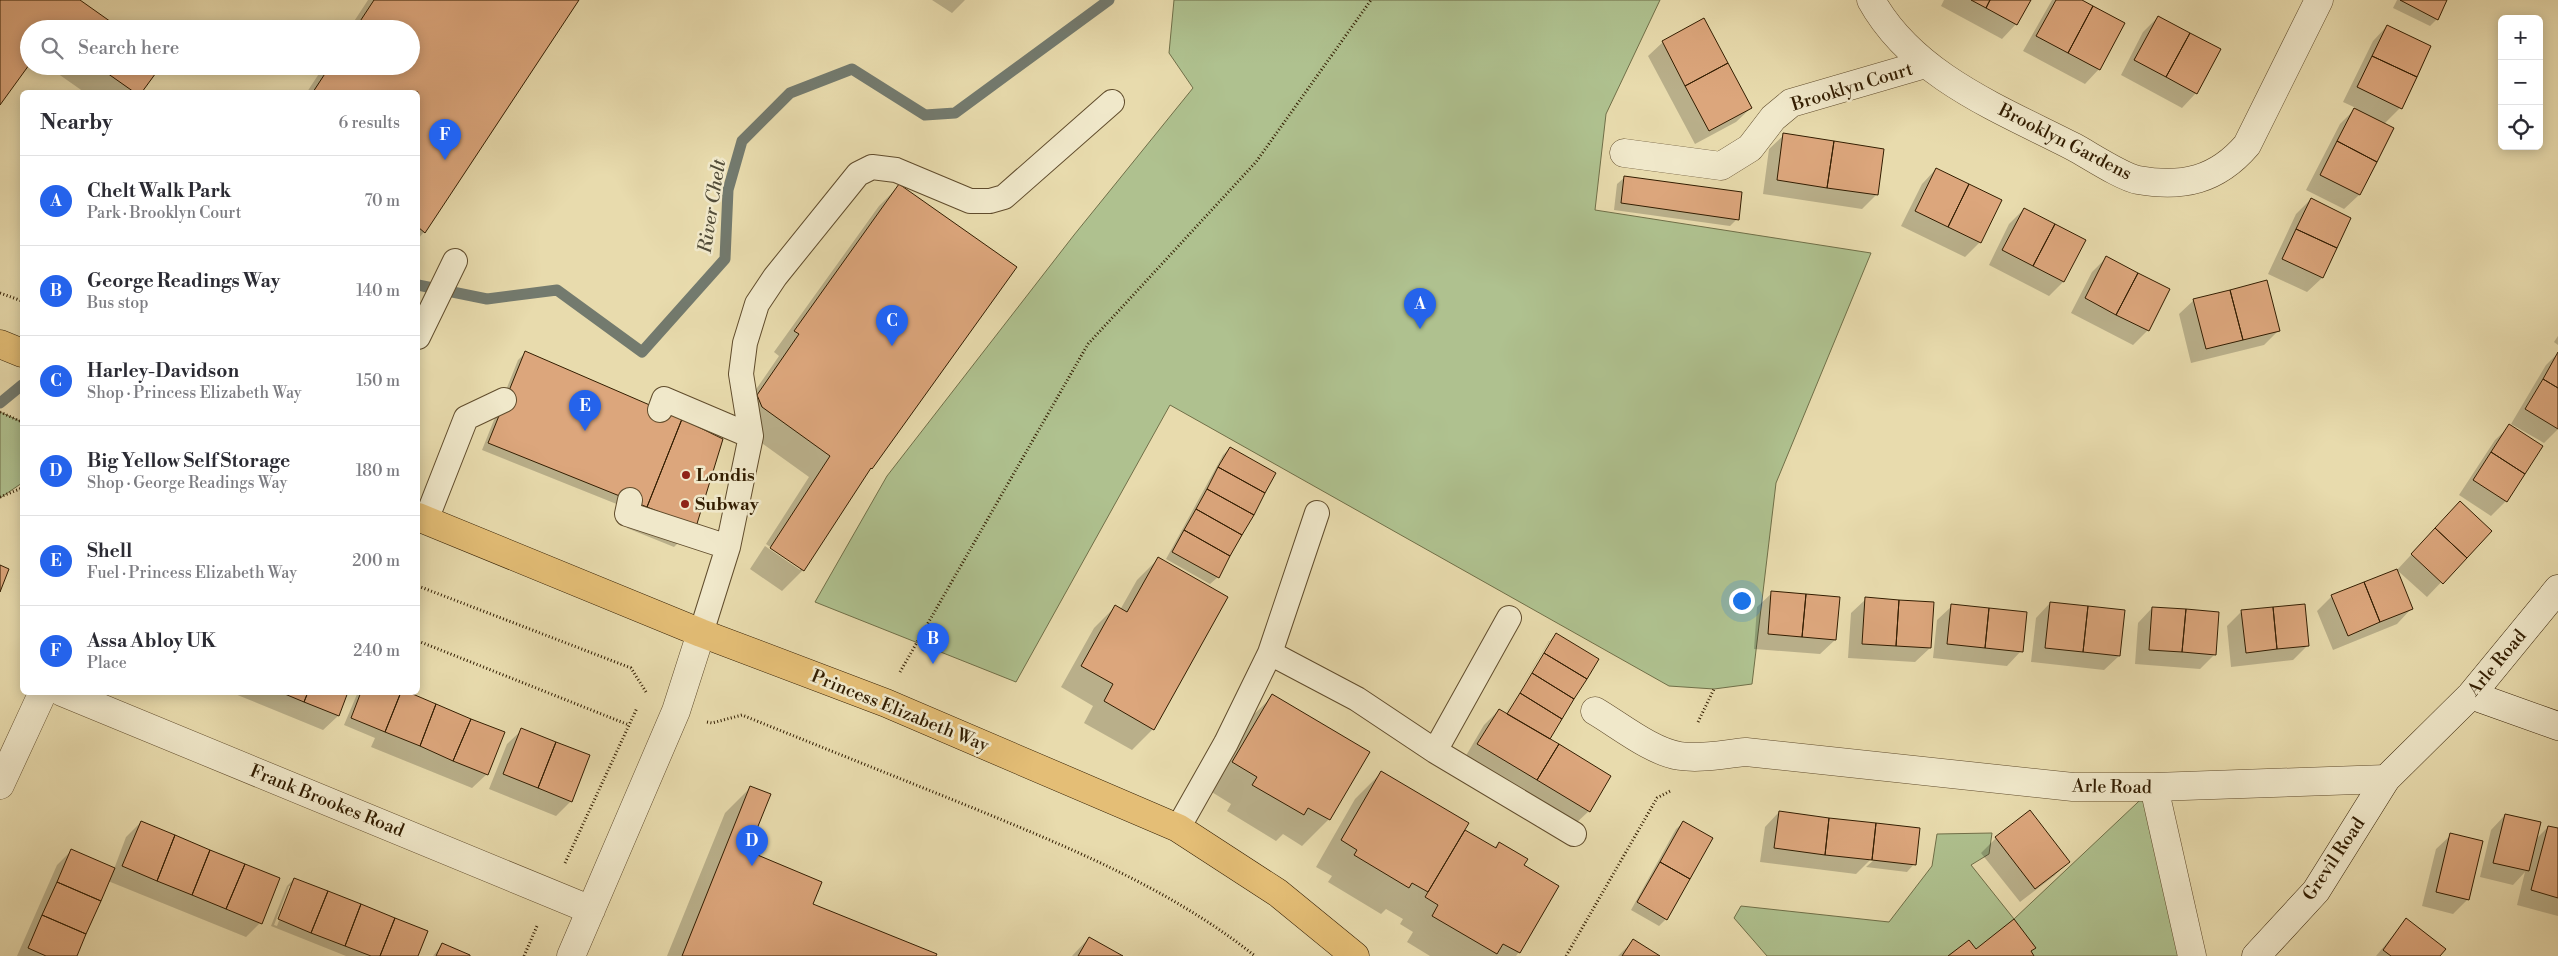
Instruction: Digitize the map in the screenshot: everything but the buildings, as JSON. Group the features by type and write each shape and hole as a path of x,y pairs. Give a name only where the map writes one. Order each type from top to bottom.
{"main road":[{"path":"0,344 20,352"},
{"name":"Princess Elizabeth Way","path":"422,518 701,633 886,702 1178,828 1278,893 1355,956"}],"street":[{"name":"Brooklyn Gardens","path":"1871,0 1896,36 1925,64 1958,87 2136,180 2180,183 2200,179 2218,172 2234,160 2247,145 2319,0"},
{"name":"Brooklyn Court","path":"1624,153 1721,166 1750,148 1773,118 1791,103 1925,64"},
{"name":"Arle Road","path":"1595,711 1659,750 1678,756 1696,757 1746,752 2074,787 2154,788 2386,779 2471,695 2558,589"},
{"path":"571,956 676,712 701,633"},
{"path":"0,785 42,695"},
{"name":"Frank Brookes Road","path":"69,695 591,910"},
{"path":"2471,695 2558,726"},
{"name":"Grevil Road","path":"2256,956 2316,891 2386,779"},
{"path":"2154,788 2192,956"}],"lane":[{"path":"701,633 728,546 752,436 742,374 745,344 757,304 775,277 858,174 872,167 896,170 970,202 990,201 1004,197 1112,102"},
{"path":"420,332 427,313 454,262"},
{"path":"660,410 664,399 752,436"},
{"path":"422,518 466,418 504,400"},
{"path":"630,500 627,514 728,546"},
{"path":"1178,828 1226,743 1270,652 1317,513"},
{"path":"1435,751 1509,618"},
{"path":"1270,652 1357,699 1435,751 1574,834"}],"path":[{"path":"886,702 895,681 1088,344 1256,162 1371,0"},
{"path":"0,293 20,300"},
{"path":"0,412 20,421"},
{"path":"0,497 20,489"},
{"path":"420,587 631,668 645,691 676,712 712,723 742,715 1084,853 1167,896 1229,936 1255,956"},
{"path":"420,642 629,725"},
{"path":"524,956 551,893 645,691"},
{"path":"1566,956 1657,798 1700,777 1696,757"}],"green space":[{"path":"1174,0 1660,0 1606,114 1595,210 1871,253 1776,483 1752,684 1714,689 1669,686 1170,405 1016,682 815,602 887,476 1074,235 1193,88 1169,53"},
{"path":"0,412 20,421 20,484 0,498"},
{"path":"2154,787 2192,956 1767,956 1734,918 1741,906 1889,922 1932,866 1937,834 1992,833 1989,854 1971,865 2014,919"}],"waterway":[{"name":"River Chelt","path":"420,285 487,299 557,290 642,352 725,259 728,190 742,141 790,93 852,69 925,115 955,113 1109,0"},
{"name":"River Chelt","path":"0,403 20,387"}],"place":[{"name":"Assa Abloy UK","path":"445,160"},
{"name":"Chelt Walk Park","path":"1420,329"},
{"name":"Harley-Davidson","path":"892,346"},
{"name":"Shell","path":"585,431"},
{"name":"Londis","path":"686,475"},
{"name":"Subway","path":"685,504"},
{"name":"George Readings Way","path":"933,664"},
{"name":"Big Yellow Self Storage","path":"752,866"}]}
